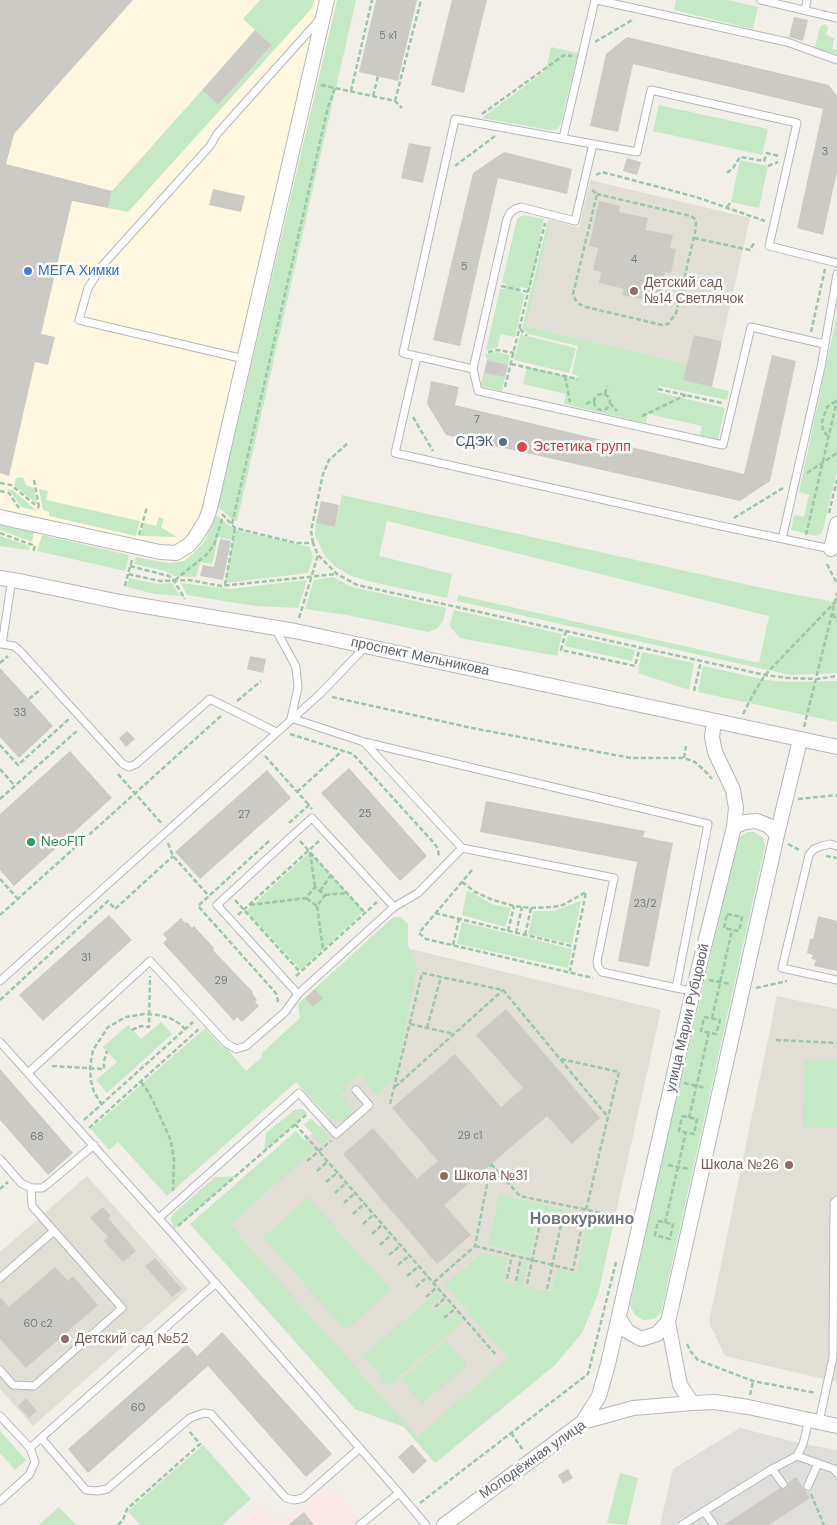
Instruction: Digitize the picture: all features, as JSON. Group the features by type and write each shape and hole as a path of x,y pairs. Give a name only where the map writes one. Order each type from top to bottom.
{"street":[{"path":"0,517 143,549 176,553 189,546 195,538 206,520 210,508 327,0"},
{"path":"831,549 833,521"},
{"name":"проспект Мельникова","path":"6,579 120,602 275,627 366,645 837,747"},
{"name":"улица Марии Рубцовой","path":"583,1422 599,1396 619,1318 693,990 734,827 736,808 733,790 716,752 712,737 714,721"},
{"path":"692,1403 680,1385 668,1322 780,838 800,740"},
{"path":"734,827 745,822 757,820 769,826 780,838"},
{"path":"619,1318 628,1332 641,1339 657,1334 668,1322"},
{"name":"Молодёжная улица","path":"444,1525 583,1422 632,1408 692,1403 724,1403 837,1426"}],"lane":[{"path":"563,138 596,0 787,42 837,60"},
{"path":"761,0 837,18"},
{"path":"805,10 807,0"},
{"path":"244,359 79,320 88,288 102,266 210,146 216,134 324,15"},
{"path":"473,369 403,353 455,119 637,152 652,90 797,123 768,246 837,263"},
{"path":"593,144 575,221 521,207 510,213 473,369 478,390 723,445 751,327 824,344"},
{"path":"782,539 813,404 837,274"},
{"path":"417,357 395,453 831,549"},
{"path":"6,579 1,644 14,646 20,651 123,764 129,767 136,764 210,699 276,732"},
{"path":"275,627 296,667 298,688 291,718"},
{"path":"0,981 320,694 366,645"},
{"path":"291,718 364,742 708,824 676,988"},
{"path":"364,742 462,848 614,878 597,961 598,967 602,972 693,990"},
{"path":"298,994 217,904 294,834 312,818 394,908"},
{"path":"837,846 830,844 822,846 814,850 809,856 782,968 837,980"},
{"path":"29,1072 150,961 231,1047 241,1048 285,1012 298,994 375,924 394,908 418,894 462,848"},
{"path":"0,1042 172,1232 426,1525"},
{"path":"158,1218 299,1093 336,1134 370,1105 356,1090"},
{"path":"0,1159 21,1182 31,1188 42,1188 94,1145"},
{"path":"0,1370 13,1384 34,1386 122,1308 32,1206 31,1188"},
{"path":"684,1524 772,1469 797,1456 814,1421 825,1395 835,1357 834,1203 837,1200"},
{"path":"0,1278 54,1231"},
{"path":"30,1448 216,1283"},
{"path":"41,1438 86,1490 97,1491 107,1489 195,1415 211,1414 286,1498 294,1500 303,1498 360,1448"},
{"path":"0,1416 30,1448 35,1462 29,1475 0,1501"},
{"path":"797,1456 836,1470"},
{"path":"808,1486 818,1463"},
{"path":"772,1469 783,1484"},
{"path":"360,1525 400,1493"},
{"path":"704,1511 714,1525"}],"path":[{"path":"351,91 372,0"},
{"path":"395,101 421,0"},
{"path":"583,49 648,11"},
{"path":"470,122 564,55 581,58"},
{"path":"373,96 378,76"},
{"path":"317,85 395,101 402,108"},
{"path":"232,524 328,108 335,88"},
{"path":"443,174 506,128"},
{"path":"727,173 733,168 740,157 764,161 765,152 789,158"},
{"path":"594,181 595,176 602,172 727,207 774,224"},
{"path":"592,190 597,194 691,216 695,219 694,238 676,313 668,324 586,308 579,304 574,294 597,194"},
{"path":"727,207 731,202"},
{"path":"503,396 548,214"},
{"path":"694,238 750,250 754,243"},
{"path":"810,340 827,260"},
{"path":"492,284 529,292"},
{"path":"520,329 527,336"},
{"path":"476,354 498,350 514,353"},
{"path":"511,364 578,379"},
{"path":"568,376 572,412"},
{"path":"605,394 607,386"},
{"path":"658,389 732,405"},
{"path":"599,394 605,394 609,398 609,406 606,410 598,410 593,403 594,398 599,394"},
{"path":"626,424 686,395"},
{"path":"806,538 837,401"},
{"path":"828,436 823,431 822,422 827,407 837,401"},
{"path":"406,405 441,464"},
{"path":"348,443 329,460 323,474 311,531 312,543 318,554 337,574 357,585 765,675 817,679 837,676"},
{"path":"822,463 837,454"},
{"path":"34,480 40,516"},
{"path":"721,526 795,480"},
{"path":"833,521 837,480"},
{"path":"0,483 11,486 39,508"},
{"path":"0,491 9,493 21,511"},
{"path":"138,538 147,507"},
{"path":"217,510 235,528 296,543 312,543"},
{"path":"174,581 190,570 210,550 219,532 223,516"},
{"path":"225,585 235,528"},
{"path":"0,532 35,546 33,552"},
{"path":"295,631 318,554"},
{"path":"125,586 133,556"},
{"path":"827,564 837,584"},
{"path":"130,566 165,574 174,581 192,614"},
{"path":"128,574 160,581 189,580 225,585 337,574"},
{"path":"800,740 817,679 837,593"},
{"path":"738,726 765,675 835,602"},
{"path":"832,612 837,622"},
{"path":"566,631 561,650 635,666 640,647"},
{"path":"694,691 700,661"},
{"path":"0,915 261,681"},
{"path":"29,699 41,689"},
{"path":"320,694 472,728 632,758 684,758 695,762 715,784"},
{"path":"0,745 18,765 69,719"},
{"path":"0,799 78,730"},
{"path":"684,758 686,746"},
{"path":"297,792 342,751"},
{"path":"265,756 309,805"},
{"path":"0,769 15,786"},
{"path":"135,793 167,830 168,843 173,856 209,896"},
{"path":"294,834 375,924"},
{"path":"232,921 327,834"},
{"path":"780,838 802,852"},
{"path":"309,851 315,887 325,895 347,893"},
{"path":"0,1000 108,901 115,909 173,856"},
{"path":"823,856 837,858"},
{"path":"472,870 419,933 426,939 453,946 597,979"},
{"path":"320,891 331,876"},
{"path":"0,880 18,899"},
{"path":"462,882 483,896 514,906 531,908 553,908 563,905 586,892 569,972"},
{"path":"306,898 315,887"},
{"path":"228,894 310,983"},
{"path":"323,949 317,906 325,895"},
{"path":"288,983 384,896"},
{"path":"249,905 306,898 317,906"},
{"path":"198,906 276,995 277,1008"},
{"path":"508,931 514,906"},
{"path":"516,933 522,907"},
{"path":"525,935 531,908"},
{"path":"435,913 575,947"},
{"path":"727,914 742,917 739,931 732,930 724,928 727,914"},
{"path":"453,946 459,919"},
{"path":"712,1018 732,930"},
{"path":"132,1030 141,1026 149,1027 150,961"},
{"path":"390,1104 422,973 503,990 608,1117"},
{"path":"427,1028 441,976"},
{"path":"705,979 734,985"},
{"path":"750,989 779,982"},
{"path":"395,1087 503,990"},
{"path":"102,1105 92,1087 90,1068 93,1050 108,1028 126,1017 149,1014 170,1018 180,1024 185,1030"},
{"path":"78,1126 201,1015"},
{"path":"704,1016 720,1020 716,1034 709,1032 701,1031 704,1016"},
{"path":"83,1133 206,1022"},
{"path":"410,1024 454,1034"},
{"path":"689,1118 709,1032"},
{"path":"776,1040 837,1043"},
{"path":"37,1065 104,1069 107,1051"},
{"path":"560,1058 619,1072 586,1210"},
{"path":"150,1061 156,1067"},
{"path":"136,1074 147,1090 171,1142 174,1160 173,1205"},
{"path":"680,1082 711,1089"},
{"path":"119,1089 125,1096"},
{"path":"172,1232 313,1108"},
{"path":"682,1116 697,1119 694,1134 686,1132 679,1130 682,1116"},
{"path":"295,1124 498,1356"},
{"path":"666,1223 686,1132"},
{"path":"307,1161 332,1140"},
{"path":"317,1171 328,1161"},
{"path":"661,1163 692,1170"},
{"path":"433,1282 475,1246 492,1164 520,1196 626,1218"},
{"path":"326,1182 338,1172"},
{"path":"335,1193 347,1182"},
{"path":"344,1203 356,1192"},
{"path":"353,1214 365,1203"},
{"path":"363,1224 374,1214"},
{"path":"527,1284 541,1219"},
{"path":"658,1221 666,1223 673,1224 670,1238 655,1235 658,1221"},
{"path":"372,1234 383,1224"},
{"path":"547,1288 561,1225"},
{"path":"475,1246 573,1270 582,1230"},
{"path":"380,1245 392,1234"},
{"path":"389,1255 401,1245"},
{"path":"398,1265 410,1255"},
{"path":"507,1279 512,1255"},
{"path":"516,1281 521,1257"},
{"path":"407,1276 419,1266"},
{"path":"416,1287 428,1276"},
{"path":"426,1297 438,1287"},
{"path":"435,1307 446,1297"},
{"path":"444,1318 456,1308"},
{"path":"698,1360 753,1381 825,1395"},
{"path":"413,1508 588,1374"},
{"path":"118,1525 123,1520 127,1509 200,1444 183,1424"},
{"path":"808,1486 824,1525"}],"shaded area":[{"path":"0,0 337,0 218,507 204,542 184,561 170,563 43,535 37,551 29,550 30,546 0,536"},
{"name":"Детский сад №14 Светлячок","path":"590,180 750,218 722,341 694,335 687,364 526,326 551,220 579,228"},
{"name":"Школа №31","path":"378,941 661,1010 598,1294 555,1365 435,1463 404,1427 355,1409 201,1234 337,1111 332,1105"},
{"name":"Школа №26","path":"777,996 837,1009 837,1382 725,1356 709,1322"},
{"name":"Детский сад №52","path":"87,1176 188,1289 33,1426 0,1389 0,1252"},
{"path":"740,1428 803,1444 837,1450 837,1525 660,1525 673,1469"},
{"path":"330,1485 363,1525 279,1525"},
{"path":"261,1505 279,1525 238,1525"}],"green space":[{"path":"260,0 314,0 312,8 128,212 108,208 112,191 202,90 218,105 272,45 243,19"},
{"path":"337,0 356,0 237,521 233,520 218,507"},
{"path":"676,0 728,0 758,7 753,29 674,10"},
{"path":"825,24 828,28 826,35 834,38 832,49 837,50 837,54 819,50 815,47 820,27"},
{"path":"551,47 578,53 560,126 557,129 550,130 482,118 546,70"},
{"path":"659,105 768,129 762,155 653,131"},
{"path":"740,160 768,166 759,208 731,202"},
{"path":"523,215 544,219 540,236 542,237 530,289 520,287 519,292 525,294 515,337 501,334 497,348 486,350 500,289 505,289 506,284 502,283 517,219"},
{"path":"548,220 551,220 526,326 687,364 684,380 729,391 727,400 659,386 657,392 725,408 718,439 700,435 702,426 648,414 646,423 564,404 566,394 523,384 527,367 578,379 579,376 572,374 578,346 528,334 522,328"},
{"path":"837,315 837,471 822,533 816,536 791,530 794,515 804,517 809,495 799,492"},
{"path":"521,333 526,338 527,336 576,348 569,373 514,360"},
{"path":"497,352 510,355 508,365 487,360 485,354"},
{"path":"484,373 505,377 502,391 480,386"},
{"path":"23,477 26,485 34,488 37,504 14,486 16,478"},
{"path":"6,489 13,490 37,511 21,507 11,492"},
{"path":"39,489 48,491 46,500 140,521 136,536 49,516 49,512 43,510"},
{"path":"342,495 776,591 835,602 837,593 837,673 790,675 457,601 458,595 759,663 769,616 387,521 379,556 452,574 447,598 351,576 336,567 325,556 315,535 316,523 335,527"},
{"path":"216,515 235,530 310,547 313,557 308,573 225,583 233,540 218,537 212,564 200,562 196,577 174,576 165,571 134,564 136,557 169,563 184,561 204,542"},
{"path":"159,517 164,519 161,527 177,537 140,536 144,523 156,526"},
{"path":"0,525 34,532 32,542 0,530"},
{"path":"42,535 129,555 125,571 37,551"},
{"path":"0,536 30,546 29,550 0,546"},
{"path":"333,577 352,587 446,608 443,621 438,628 428,632 347,615 305,609 314,580"},
{"path":"129,578 158,584 172,583 180,596 155,594 127,587"},
{"path":"307,580 298,608 255,606 187,595 181,583 230,589"},
{"path":"454,610 562,634 557,656 460,638 451,628 450,624"},
{"path":"568,635 635,650 632,661 565,646"},
{"path":"642,652 694,663 689,690 638,673"},
{"path":"703,666 766,680 788,682 837,681 837,722 698,692"},
{"path":"748,832 754,832 763,838 765,846 661,1313 654,1319 643,1320 635,1315 630,1306 661,1163 738,840"},
{"path":"310,852 364,911 301,970 246,911"},
{"path":"467,890 494,905 511,908 505,927 462,915"},
{"path":"581,901 572,944 528,934 534,911 554,911"},
{"path":"395,917 400,917 408,924 408,945 417,968 395,1079 377,1094 359,1074 344,1087 346,1090 340,1095 354,1111 343,1121 338,1122 329,1118 296,1082 167,1196 118,1142 109,1150 91,1129 205,1028 222,1047 224,1045 246,1071 262,1057 262,1053 300,1018 298,1004"},
{"path":"462,922 572,949 568,968 457,944"},
{"path":"161,1022 172,1034 107,1093 96,1080 117,1062 103,1047 128,1025 141,1039"},
{"path":"804,1060 837,1060 837,1128 803,1127"},
{"path":"303,1109 307,1113 264,1152 266,1133 294,1110"},
{"path":"311,1118 329,1137 322,1144 304,1125"},
{"path":"296,1131 314,1150 230,1225 417,1437 508,1358 445,1285 482,1253 508,1258 503,1281 517,1285 523,1261 528,1263 523,1286 551,1292 557,1269 577,1274 586,1229 538,1217 529,1256 488,1245 499,1195 614,1221 598,1294 582,1333 555,1365 435,1463 404,1427 355,1409 190,1224"},
{"path":"236,1176 175,1229 171,1220 173,1214 215,1177"},
{"path":"308,1197 391,1290 345,1330 263,1237"},
{"path":"437,1291 442,1297 431,1306 435,1311 447,1302 452,1308 442,1318 445,1322 456,1312 464,1321 389,1386 363,1356"},
{"path":"446,1341 467,1365 422,1404 401,1379"},
{"path":"0,1431 26,1460 15,1470 0,1453"},
{"path":"203,1445 251,1499 222,1525 140,1525 128,1511"},
{"path":"620,1473 638,1478 627,1525 607,1523"},
{"path":"59,1507 76,1525 39,1525"}],"building":[{"name":"МЕГА Химки","path":"0,0 133,0 14,134 6,164 112,191 108,208 72,201 41,334 55,337 48,365 35,362 9,476 0,473"},
{"path":"376,0 417,0 398,81 359,72"},
{"path":"452,0 487,0 464,93 431,85"},
{"path":"794,17 808,20 803,41 789,37"},
{"path":"255,30 272,45 218,105 202,90"},
{"path":"627,37 829,85 837,96 837,172 823,235 797,228 823,109 633,64 618,132 590,126 606,54"},
{"path":"409,143 431,147 423,183 401,178"},
{"path":"504,152 572,169 567,194 498,178 460,346 433,340 473,173"},
{"path":"627,158 641,162 637,175 623,171"},
{"path":"213,189 245,196 241,212 209,205"},
{"path":"599,201 620,206 619,212 648,218 645,230 673,235 670,248 676,249 671,273 665,272 659,298 647,295 646,300 622,295 624,289 599,283 601,272 593,270 598,248 589,246"},
{"path":"694,335 722,341 712,387 683,380"},
{"path":"772,355 796,361 770,481 740,501 446,435 427,404 431,381 459,387 455,405 744,474"},
{"path":"487,360 508,365 505,377 484,373"},
{"path":"321,501 339,505 335,527 316,523"},
{"path":"220,539 231,541 223,580 200,576 203,565 214,567"},
{"path":"250,656 266,659 263,673 247,669"},
{"path":"0,668 53,726 19,758 0,737"},
{"path":"127,731 135,739 126,747 119,738"},
{"name":"NeoFIT","path":"70,751 112,798 14,886 0,870 0,814"},
{"path":"349,768 427,856 400,881 321,793"},
{"path":"267,770 291,798 200,879 175,852"},
{"path":"486,801 645,831 643,837 673,843 649,967 618,961 637,862 480,832"},
{"path":"109,915 132,940 43,1021 19,995"},
{"path":"818,916 837,921 837,971 814,966 816,960 811,959 813,955 807,953 810,939 813,939"},
{"path":"181,918 192,928 194,926 214,948 213,950 253,992 257,1000 255,1002 259,1006 242,1022 237,1017 234,1021 163,943 167,939 163,934"},
{"path":"315,989 323,998 313,1007 305,998"},
{"path":"506,1009 600,1118 572,1144 547,1116 444,1205 471,1235 437,1264 343,1154 373,1128 417,1179 438,1161 392,1108 455,1054 501,1107 523,1088 476,1035"},
{"path":"0,1069 73,1153 48,1175 0,1120"},
{"path":"103,1207 111,1216 108,1218 136,1251 123,1262 104,1241 108,1237 90,1218"},
{"path":"155,1258 182,1289 172,1297 145,1266"},
{"path":"55,1267 68,1281 73,1276 98,1305 26,1368 0,1339 0,1297 9,1307"},
{"path":"222,1332 332,1454 306,1477 208,1366 88,1473 68,1449 187,1344 197,1356"},
{"path":"26,1398 37,1411 29,1418 18,1406"},
{"path":"412,1444 427,1461 413,1474 398,1457"},
{"path":"568,1469 573,1478 563,1484 558,1475"},
{"path":"796,1477 810,1498 769,1525 724,1525 780,1488 786,1489 788,1483"},
{"path":"304,1512 314,1525 288,1525"}],"place":[{"name":"МЕГА Химки","path":"28,271"},
{"name":"Детский сад №14 Светлячок","path":"634,291"},
{"name":"СДЭК","path":"503,442"},
{"name":"Эстетика групп","path":"522,447"},
{"name":"NeoFIT","path":"31,842"},
{"name":"Школа №26","path":"789,1165"},
{"name":"Школа №31","path":"444,1176"},
{"name":"Детский сад №52","path":"65,1339"}],"district":[{"name":"Новокуркино","path":"582,1220"}]}
